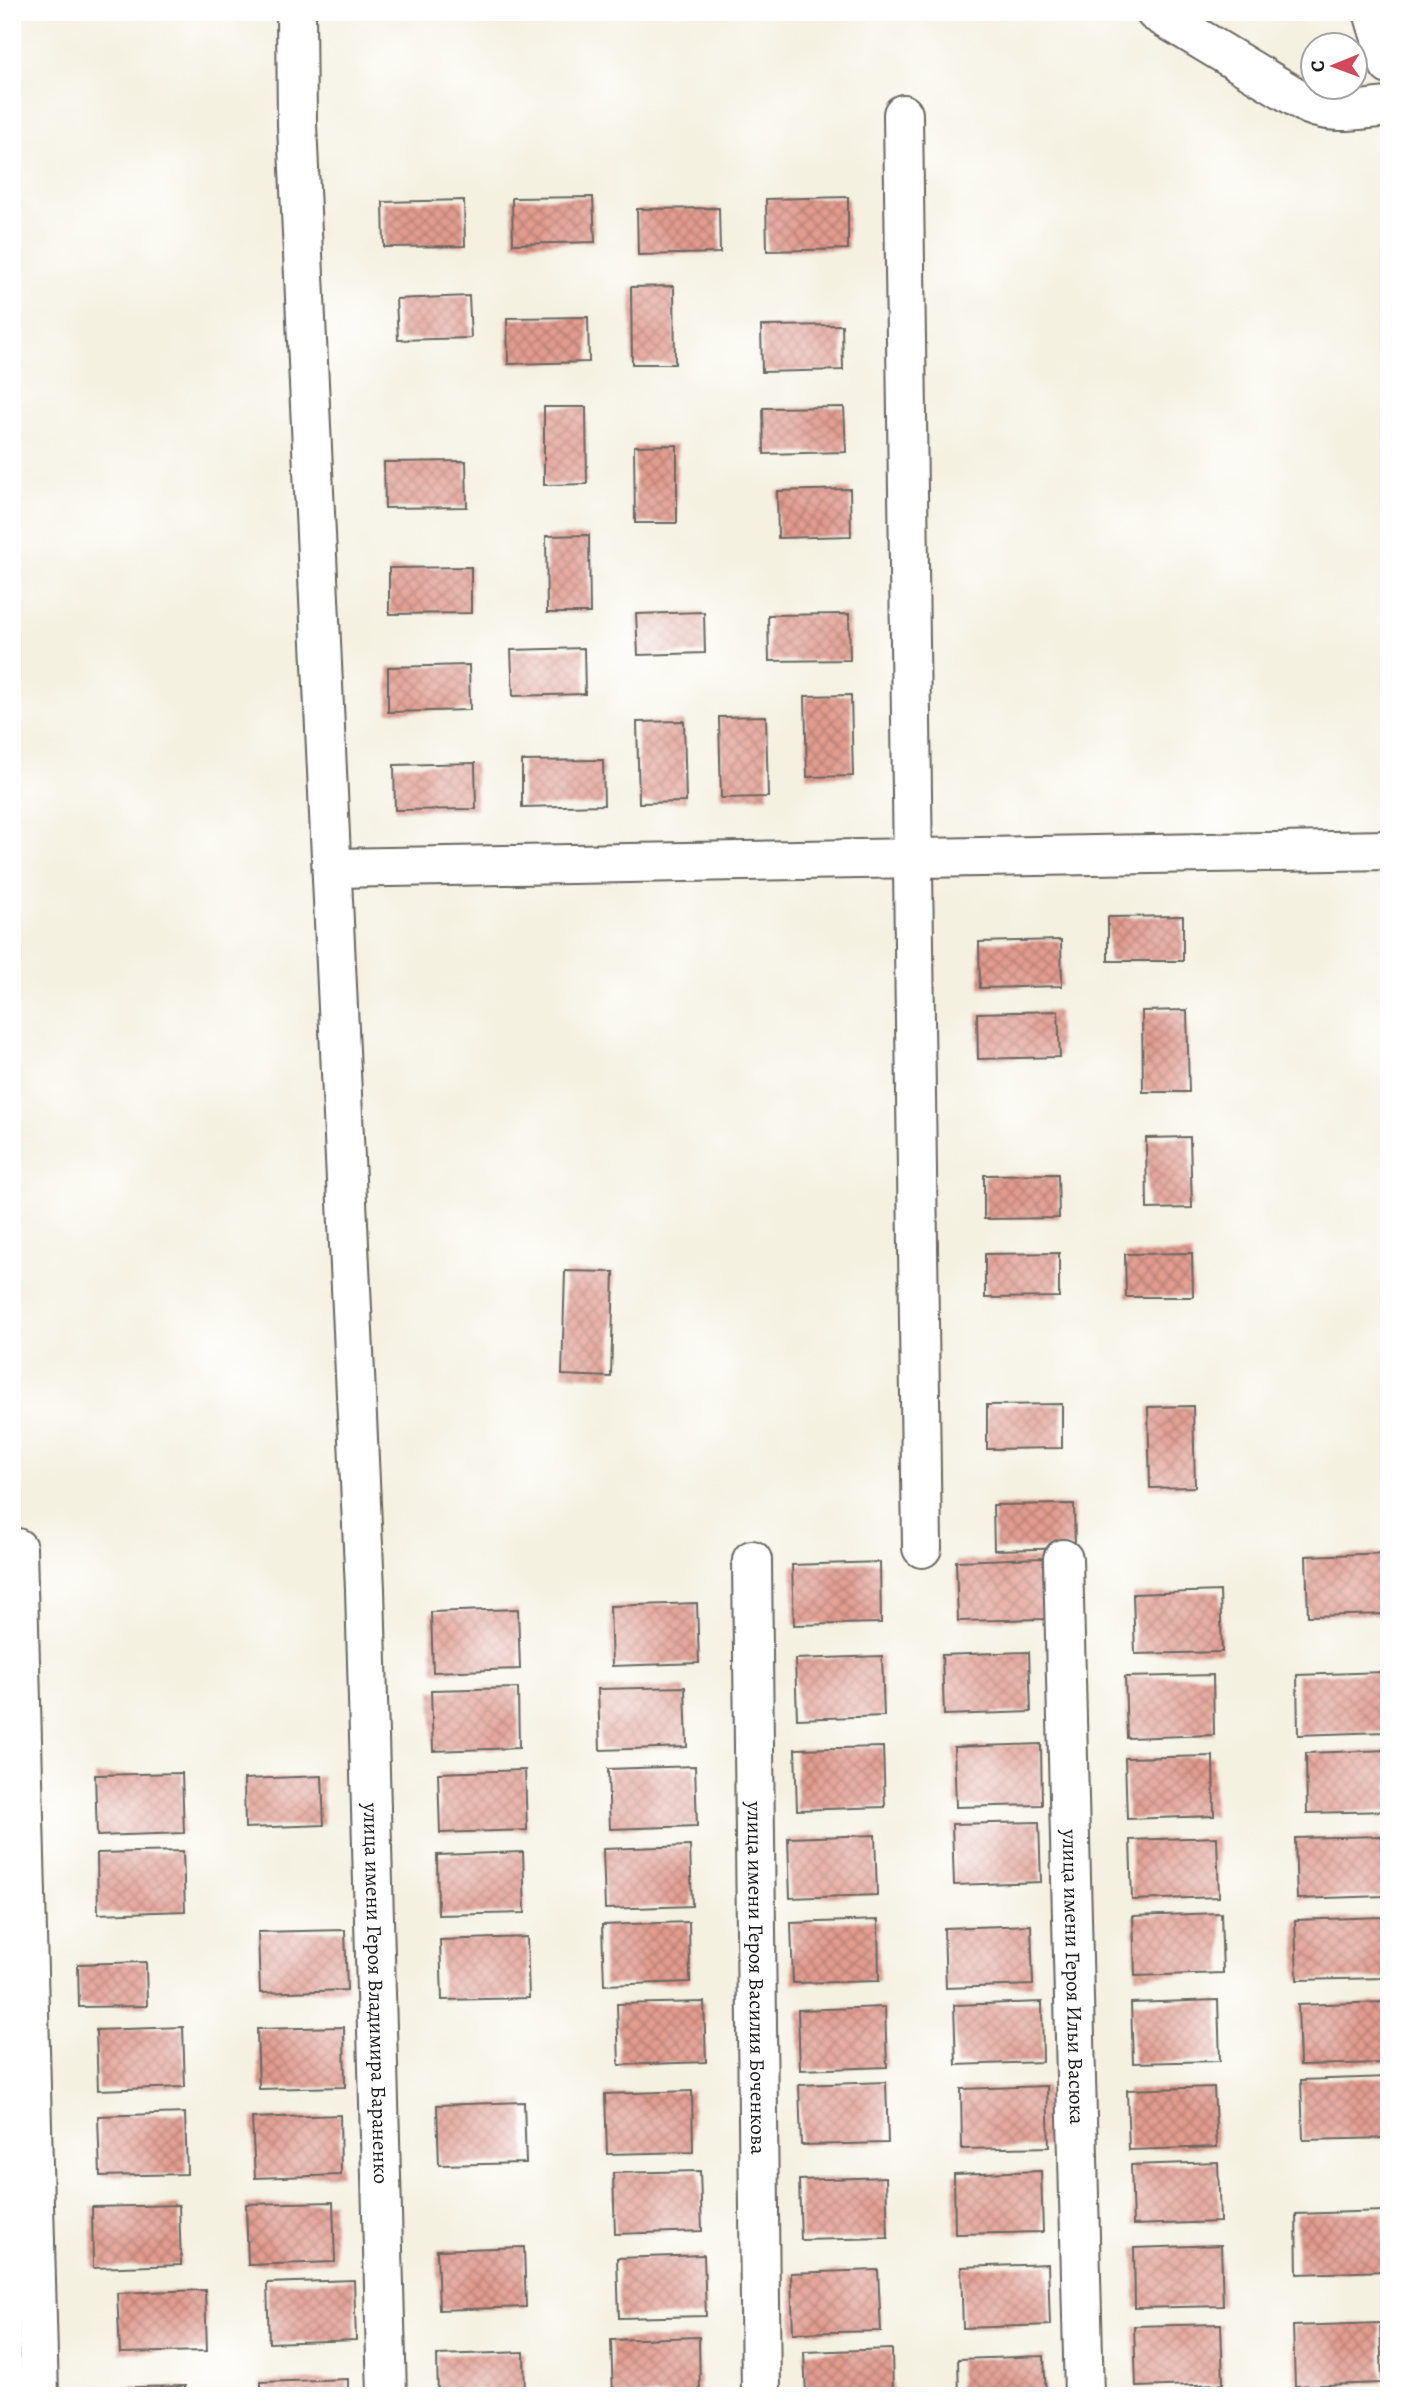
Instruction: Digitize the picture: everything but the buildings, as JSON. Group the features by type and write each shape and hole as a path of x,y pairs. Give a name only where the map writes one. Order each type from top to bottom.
{"street":[{"name":"улица имени Героя Владимира Бараненко","path":"296,12 297,117 365,1589 387,2396"},
{"path":"1155,12 1316,108 1342,112 1389,107"},
{"path":"1373,12 1389,65"},
{"path":"903,114 922,1548"},
{"path":"332,868 1389,849"},
{"path":"18,1548 39,2396"},
{"name":"улица имени Героя Ильи Васюка","path":"1063,1559 1084,2396"},
{"name":"улица имени Героя Василия Боченкова","path":"752,1560 761,2396"}]}
